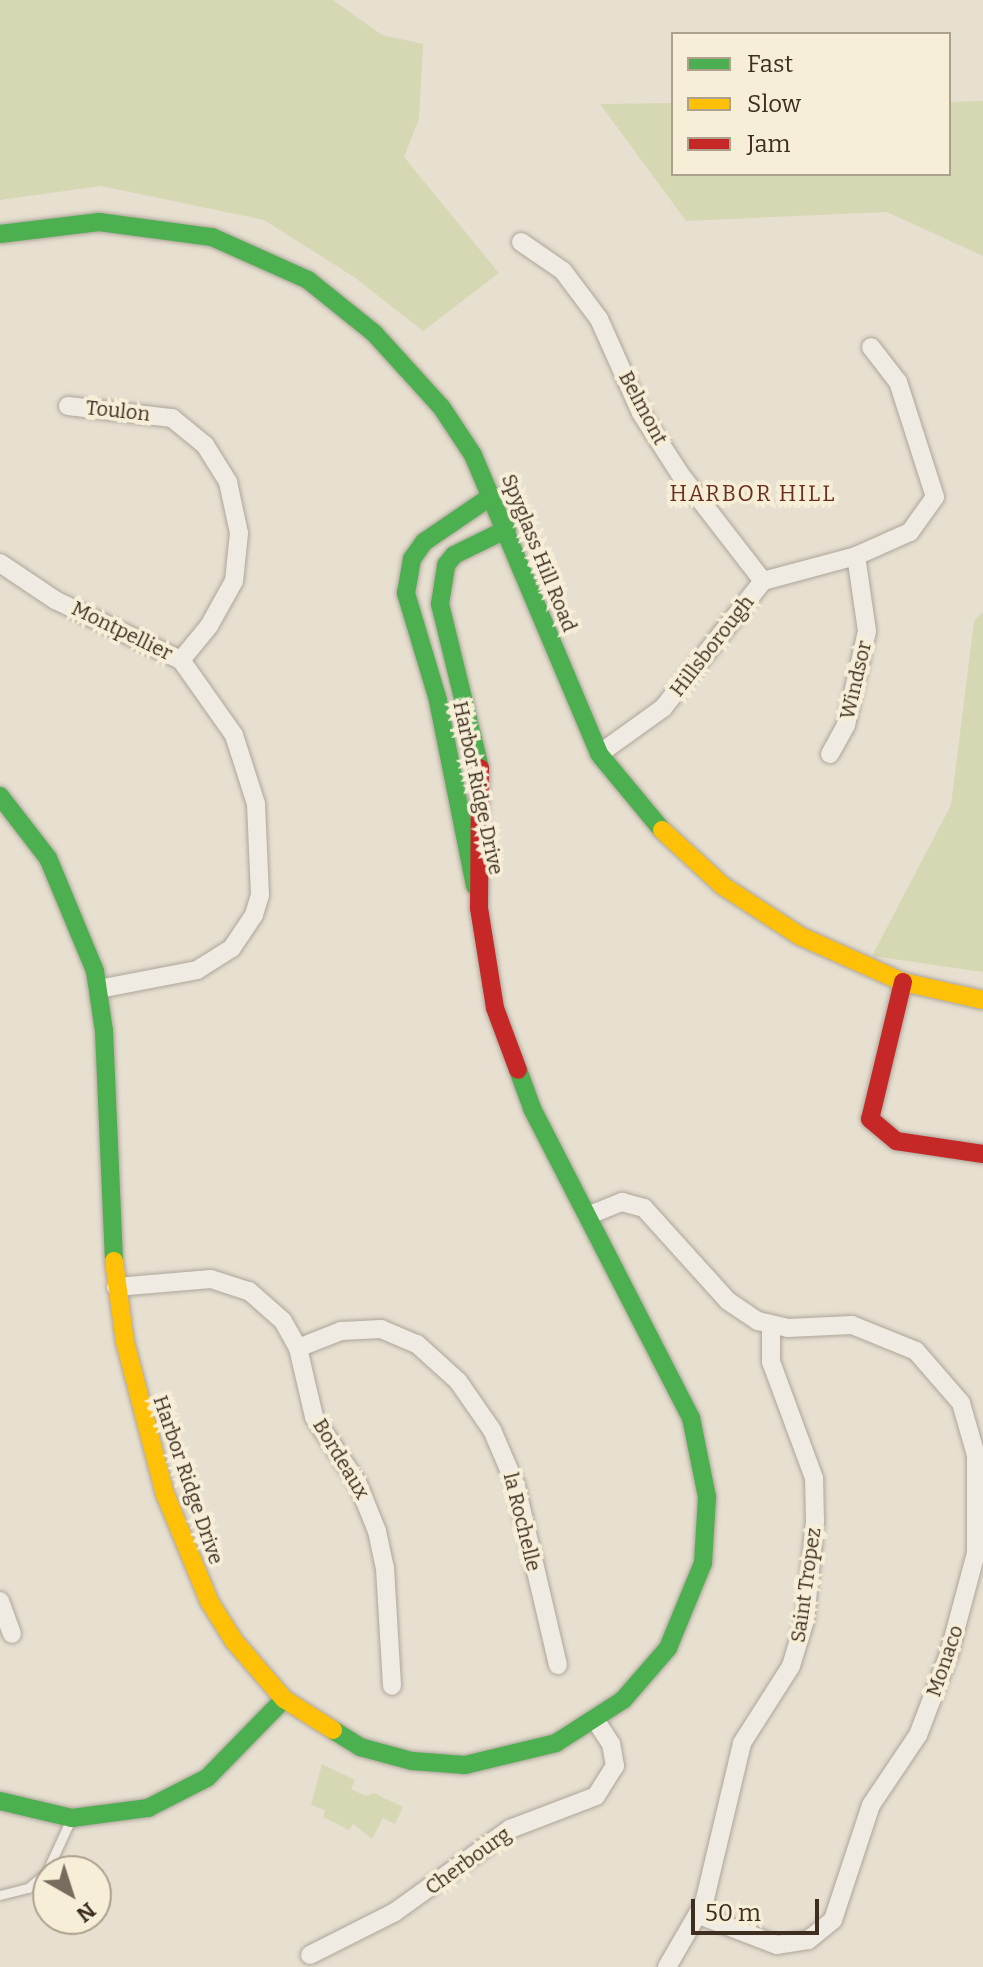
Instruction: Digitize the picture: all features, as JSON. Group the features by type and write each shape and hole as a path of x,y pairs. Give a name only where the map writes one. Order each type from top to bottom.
{"street":[{"name":"Spyglass Hill Road","path":"0,234 99,222 212,237 308,280 374,333 442,408 493,495 599,754 663,831 723,886 800,936 903,982 983,1000"},
{"name":"Belmont","path":"521,242 563,271 599,319 641,413 680,474 763,581"},
{"name":"Hillsborough","path":"599,754 663,708 763,581 856,556 910,532 935,497 898,382 871,347"},
{"name":"Toulon","path":"68,406 172,418 205,445 228,482 239,533 234,581 209,626 181,660"},
{"name":"Harbor Ridge Drive","path":"479,896 467,865 458,788 438,700 407,602 412,559 424,542 493,495"},
{"name":"Harbor Ridge Drive","path":"0,796 40,847 67,894 98,989 116,1287 135,1394 189,1559 234,1641 284,1699 360,1747 439,1764 518,1756 596,1721 651,1671 686,1614 703,1563 707,1497 691,1418 587,1216 504,1041 479,896 480,755 445,636 440,601 446,565 454,555 507,529"},
{"name":"Windsor","path":"830,754 846,725 867,631 856,556"},
{"name":"Montpellier","path":"0,563 55,600 181,660 218,707 248,772 256,804 260,895 244,933 215,961 182,973 98,989"},
{"path":"407,602 440,601"},
{"path":"903,982 870,1119 896,1141 983,1154"},
{"path":"587,1216 622,1202 644,1208 728,1301 771,1325"},
{"name":"Bordeaux","path":"116,1287 193,1278 227,1282 267,1304 298,1348 314,1417 358,1484 377,1531 385,1568 392,1686"},
{"name":"Monaco","path":"699,1915 777,1945 808,1940 833,1920 871,1805 918,1735 949,1654 976,1553 980,1488 970,1424 934,1366 875,1330 829,1324 771,1325"},
{"name":"Saint Tropez","path":"667,1967 699,1915 742,1743 791,1666 805,1620 815,1521 814,1478 771,1362 771,1325"},
{"name":"la Rochelle","path":"298,1348 341,1331 381,1329 417,1344 458,1381 492,1430 516,1486 558,1665"},
{"path":"0,1601 12,1634"},
{"path":"0,1801 72,1818 127,1814 179,1796 232,1757 284,1699"},
{"name":"Cherbourg","path":"310,1955 395,1912 510,1829 596,1796 615,1766 611,1744 596,1721"}],"lane":[{"path":"0,1895 28,1888 46,1873 72,1818"}],"green space":[{"path":"0,0 333,0 382,35 423,44 419,119 404,157 499,273 423,331 354,277 264,220 101,186 0,200"},
{"path":"983,101 983,256 887,212 686,221 600,104 671,103 671,176 951,176 951,102"},
{"path":"983,612 983,972 872,956 951,805 974,621"},
{"path":"322,1764 355,1780 351,1789 366,1796 374,1793 403,1807 395,1824 383,1818 372,1839 353,1824 349,1830 323,1817 325,1810 311,1805"}],"traffic: fast":[{"path":"0,234 99,222 212,237 308,280 374,333 442,408 473,455 599,754 662,830"},
{"path":"475,886 438,700 406,593 412,559 424,542 493,495"},
{"path":"480,768 440,604 446,565 454,555 507,529"},
{"path":"0,796 48,858 95,971 104,1031 114,1261"},
{"path":"333,1730 360,1747 412,1761 465,1765 556,1743 623,1700 668,1648 703,1563 707,1497 691,1418 532,1108 518,1070"},
{"path":"0,1801 72,1818 148,1808 207,1778 284,1699"}],"traffic: slow":[{"path":"662,830 723,886 800,936 903,982 983,1000"},
{"path":"114,1261 125,1342 165,1494 209,1601 234,1641 284,1699 333,1730"}],"traffic: jam":[{"path":"480,768 479,908 495,1008 518,1070"},
{"path":"903,982 870,1119 896,1141 983,1154"}],"district":[{"name":"HARBOR HILL","path":"753,494"}]}
